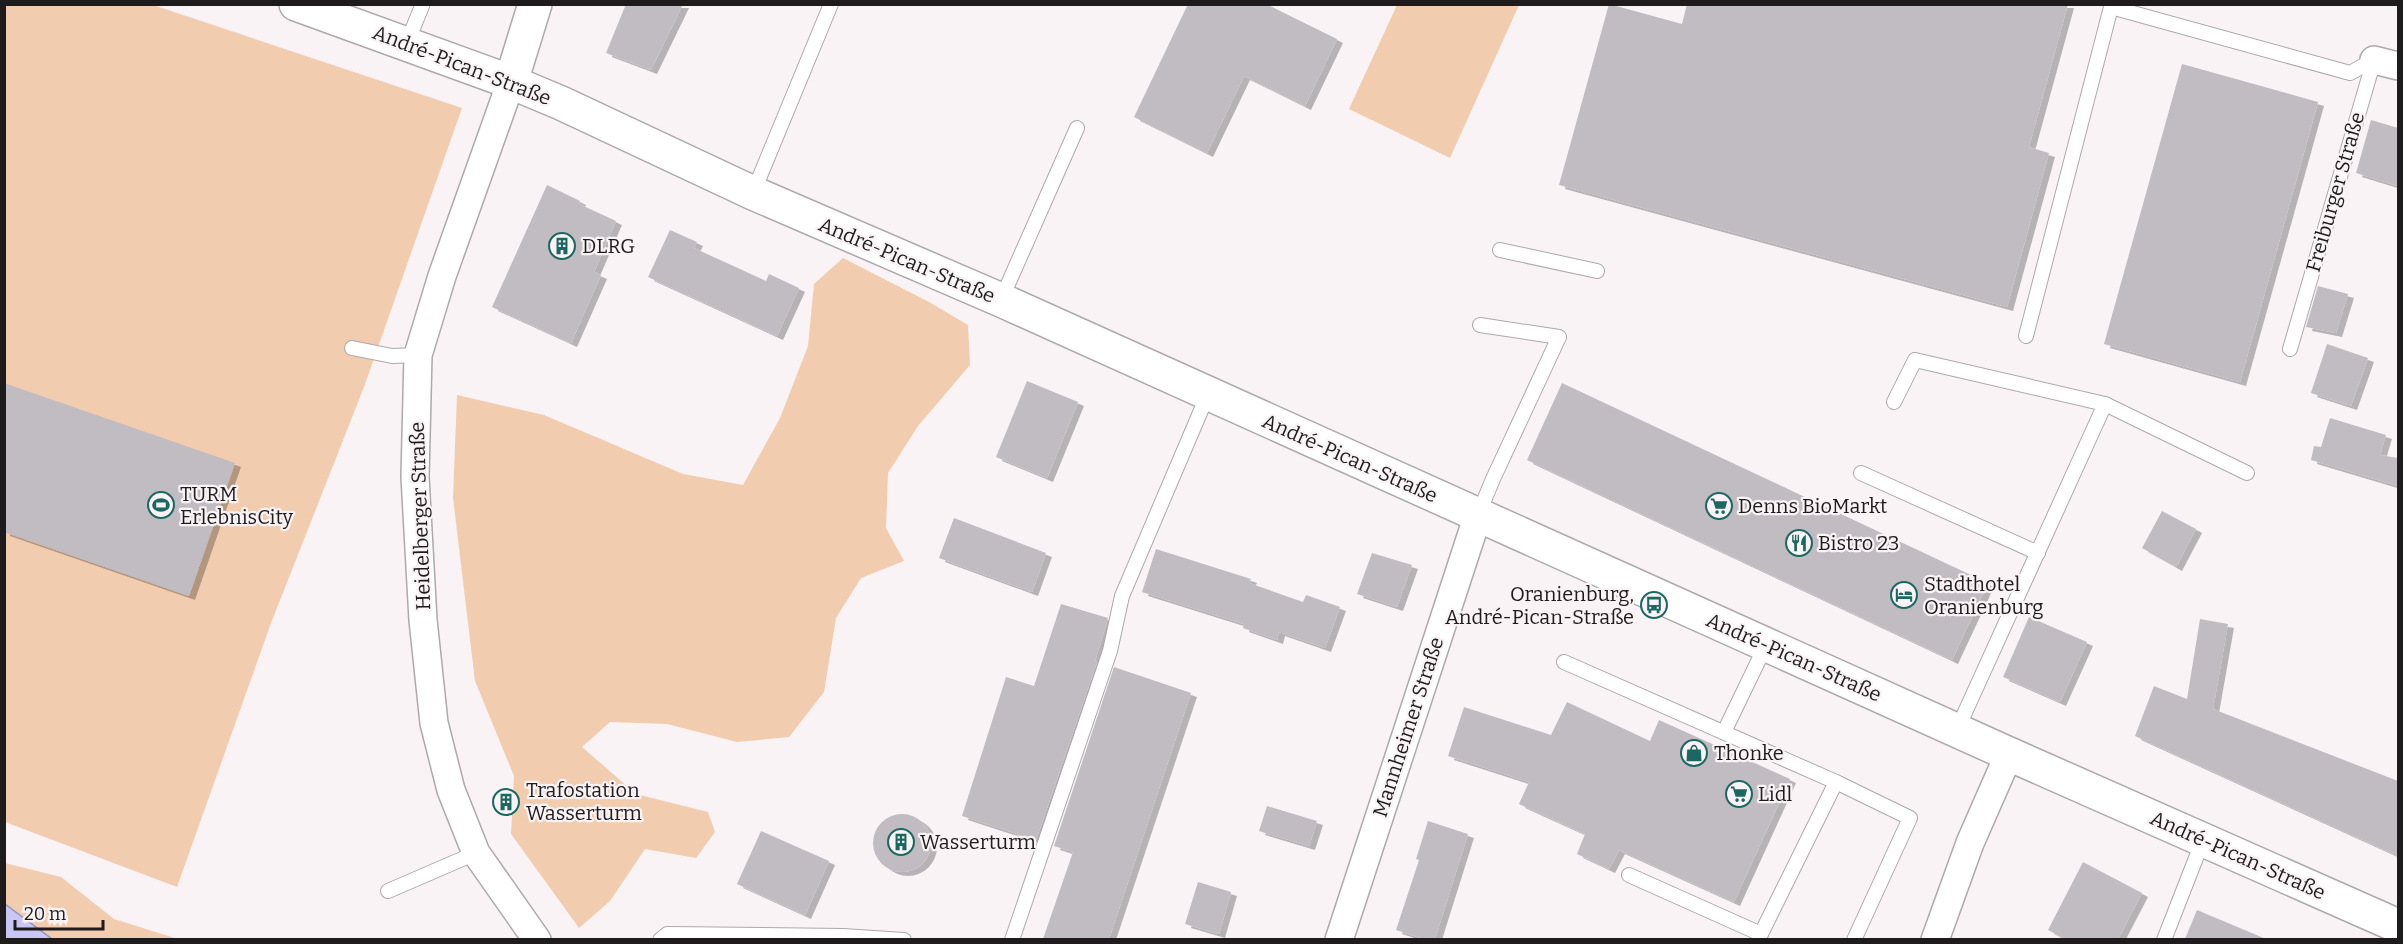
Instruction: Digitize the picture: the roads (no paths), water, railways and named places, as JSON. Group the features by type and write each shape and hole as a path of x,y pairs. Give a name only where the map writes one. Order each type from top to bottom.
{"street":[{"name":"André-Pican-Straße","path":"296,4 511,81 753,193 1001,300 2009,754 2398,926"},
{"path":"511,81 535,4"},
{"name":"Heidelberger Straße","path":"511,81 442,276 418,355 415,477 423,621 434,723 451,790 476,853 537,939"},
{"name":"Mannheimer Straße","path":"1339,939 1479,515"},
{"path":"1935,939 1970,843 2009,754"}],"lane":[{"path":"753,193 831,4"},
{"path":"407,43 422,6"},
{"path":"2026,336 2111,7 2350,73 2386,63"},
{"name":"Freiburger Straße","path":"2290,348 2386,63"},
{"path":"1001,300 1077,128"},
{"path":"1500,250 1597,271"},
{"path":"1479,515 1493,479 1559,337 1480,325"},
{"path":"351,348 392,356 418,355"},
{"path":"1894,402 1915,360 2105,404 2247,473"},
{"path":"1012,939 1110,651 1122,596 1208,394"},
{"path":"1957,730 2105,404"},
{"path":"1861,473 2038,553"},
{"path":"1724,732 1766,645"},
{"path":"1564,662 1836,782 1911,818 1854,939"},
{"path":"1629,875 1759,937 1836,782"},
{"path":"2164,939 2203,840"},
{"path":"388,891 476,853"},
{"path":"660,939 667,934 904,939"}],"water":[{"path":"5,904 52,939 5,939"}],"place":[{"name":"DLRG","path":"562,246"},
{"name":"TURM ErlebnisCity","path":"161,505"},
{"name":"Denns BioMarkt","path":"1719,506"},
{"name":"Bistro 23","path":"1799,543"},
{"name":"Stadthotel Oranienburg","path":"1904,595"},
{"name":"Oranienburg, André-Pican-Straße","path":"1654,605"},
{"name":"Thonke","path":"1694,753"},
{"name":"Lidl","path":"1739,794"},
{"name":"Trafostation Wasserturm","path":"506,802"},
{"name":"Wasserturm","path":"901,842"}]}
